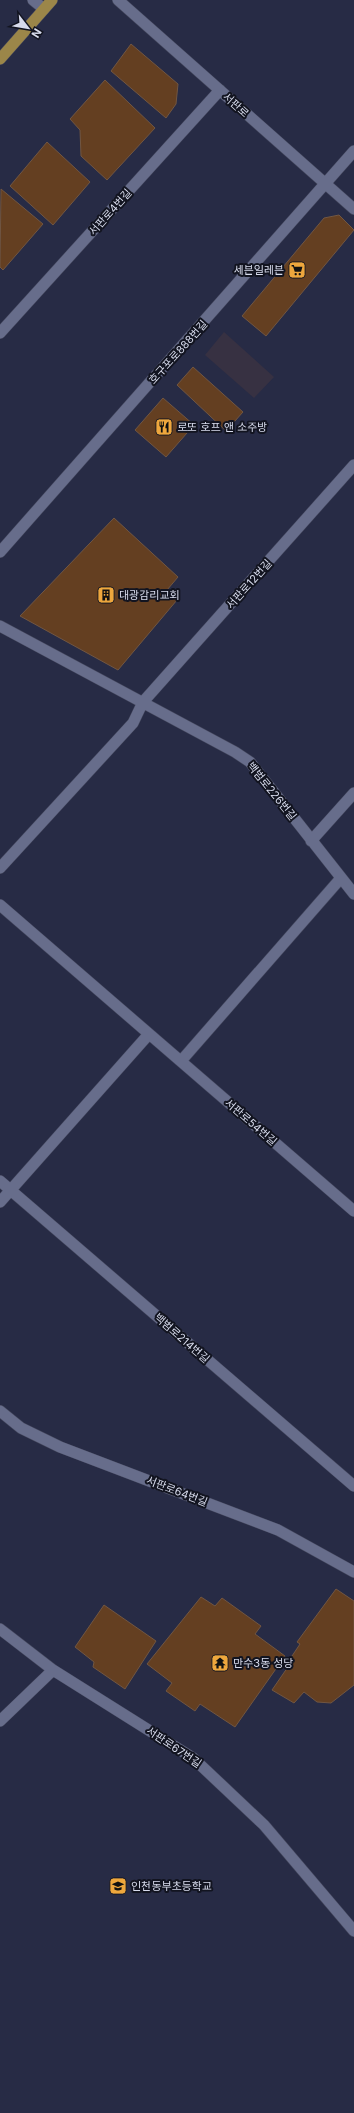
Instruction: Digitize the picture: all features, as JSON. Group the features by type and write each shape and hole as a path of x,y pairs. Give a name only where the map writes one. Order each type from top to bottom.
{"main road":[{"path":"0,59 52,0"}],"lane":[{"path":"34,0 44,9"},
{"name":"서판로","path":"118,0 354,209"},
{"name":"서판로4번길","path":"0,333 220,90"},
{"name":"호구포로888번길","path":"0,552 326,185 354,151"},
{"name":"서판로12번길","path":"143,702 354,465"},
{"name":"백범로226번길","path":"0,626 235,752 250,762 354,894"},
{"path":"0,868 132,723 143,702"},
{"path":"311,841 354,794"},
{"path":"180,1061 341,878"},
{"name":"서판로54번길","path":"0,905 354,1211"},
{"path":"0,1202 149,1034"},
{"name":"백범로214번길","path":"0,1180 354,1486"},
{"name":"서판로64번길","path":"0,1411 21,1428 60,1447 278,1530 354,1572"},
{"name":"서판로67번길","path":"0,1629 53,1670 193,1758 264,1825 354,1931"},
{"path":"0,1721 53,1670"}],"shaded area":[{"path":"224,332 274,377 254,398 205,355"}],"building":[{"path":"131,44 178,84 176,104 166,118 111,71"},
{"path":"105,80 155,128 107,180 81,156 80,130 70,119"},
{"path":"47,142 90,182 53,225 10,186"},
{"path":"1,189 43,224 3,270 0,267"},
{"path":"339,215 354,230 266,336 242,316 324,218"},
{"path":"193,367 243,412 226,431 177,385"},
{"name":"로또 호프 앤 소주방","path":"163,398 194,425 166,457 135,430"},
{"name":"대광감리교회","path":"114,518 178,577 167,590 177,600 118,670 20,616"},
{"path":"336,1589 354,1601 354,1685 331,1703 317,1702 304,1692 294,1703 272,1690 292,1661 290,1659 300,1644 297,1642"},
{"name":"만수3동 성당","path":"201,1597 215,1606 222,1598 261,1626 255,1634 285,1656 235,1727 200,1704 195,1711 166,1691 172,1683 147,1664"},
{"path":"104,1605 156,1641 125,1689 93,1667 94,1662 75,1647"}],"place":[{"name":"세븐일레븐","path":"297,270"},
{"name":"로또 호프 앤 소주방","path":"164,427"},
{"name":"대광감리교회","path":"106,595"},
{"name":"만수3동 성당","path":"220,1663"},
{"name":"인천동부초등학교","path":"118,1886"}]}
